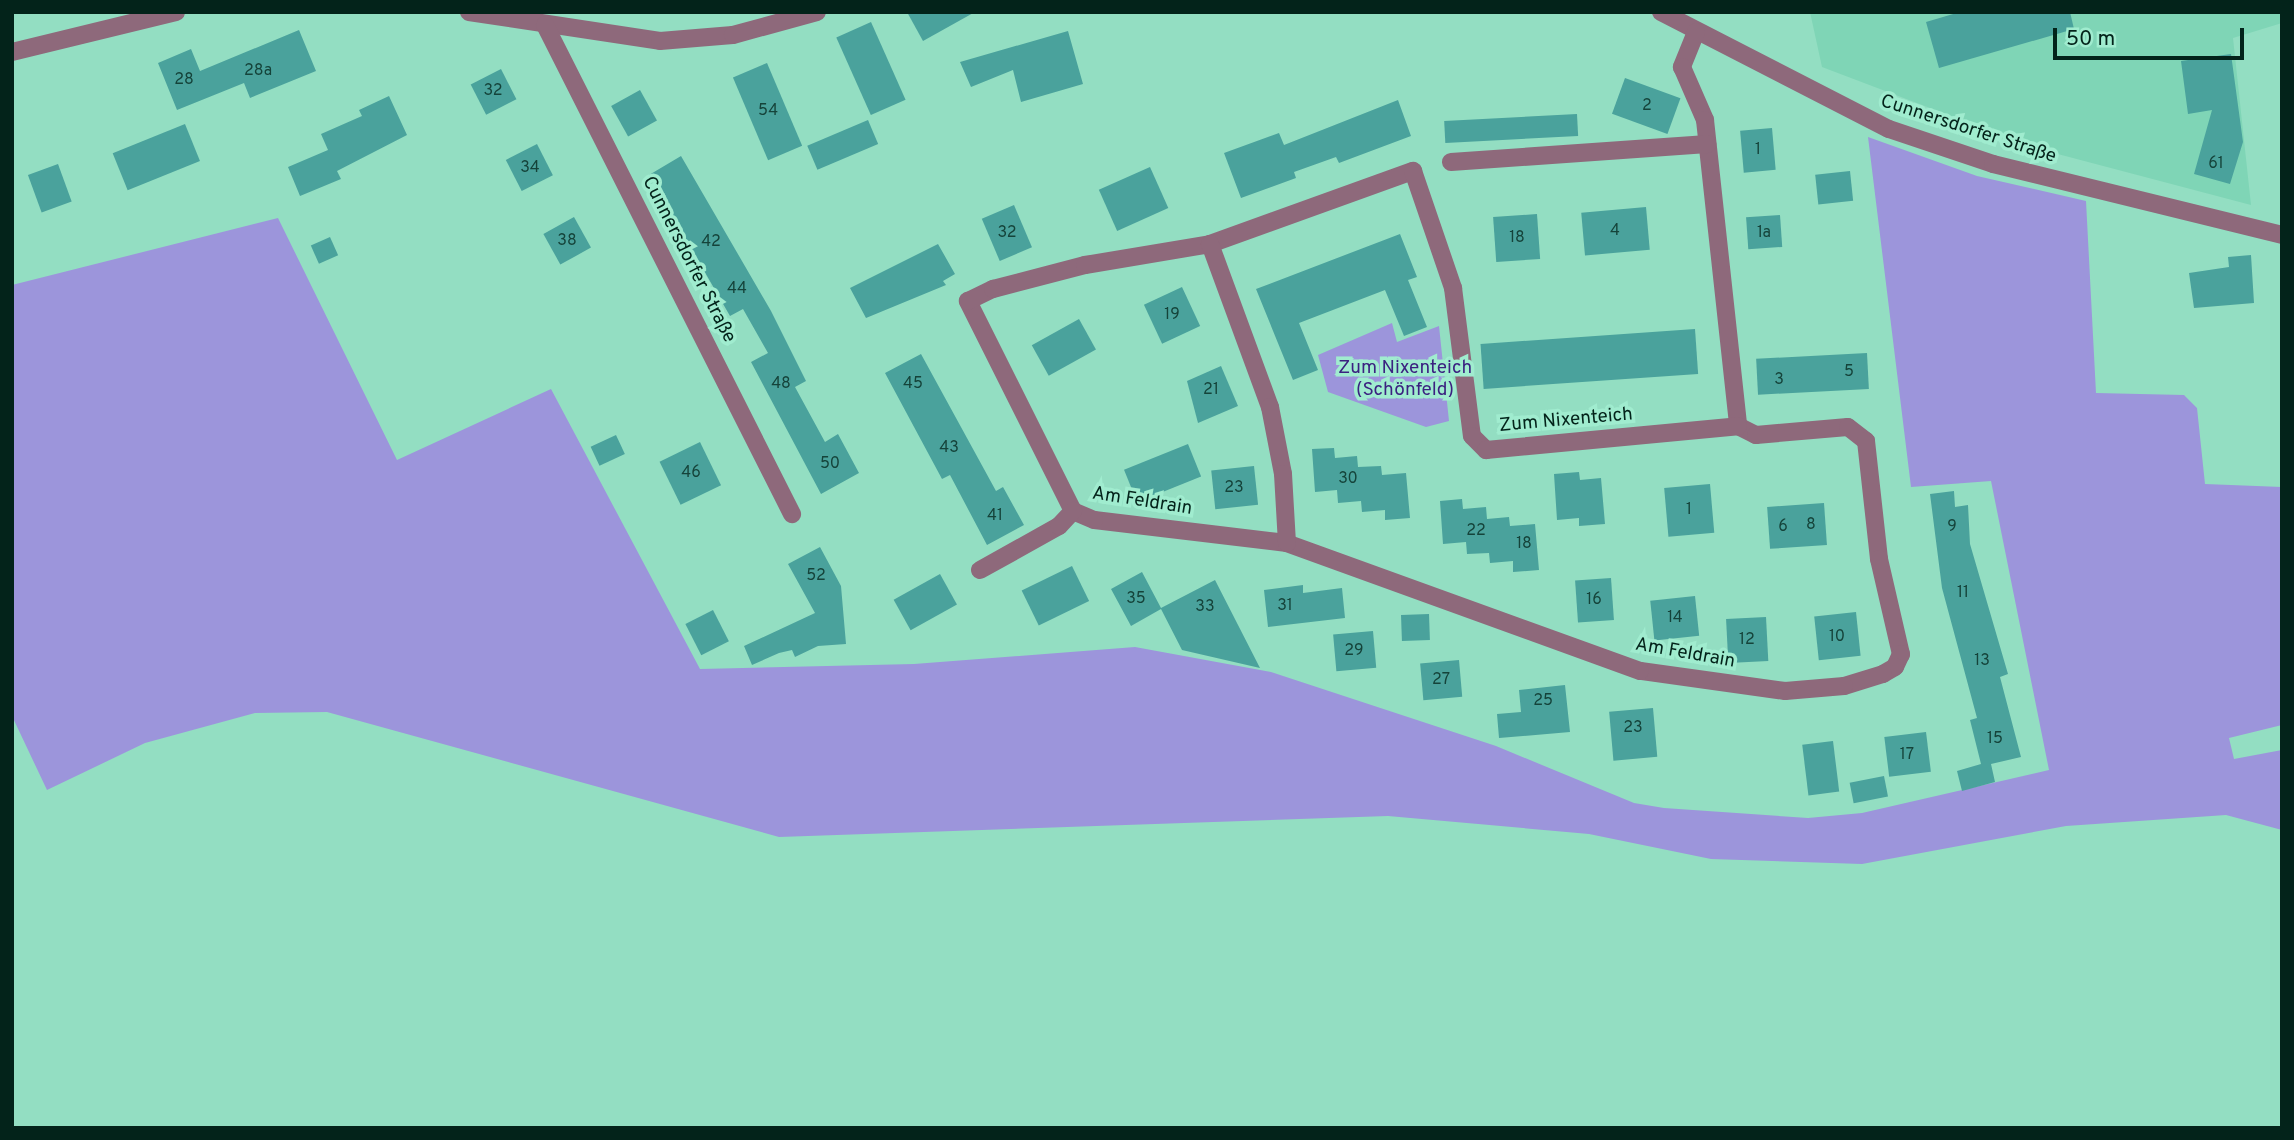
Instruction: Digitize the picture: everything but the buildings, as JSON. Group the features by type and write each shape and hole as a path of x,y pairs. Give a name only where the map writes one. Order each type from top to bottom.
{"street":[{"path":"12,52 176,12"},
{"path":"469,12 660,41 733,35 817,12"},
{"name":"Cunnersdorfer Straße","path":"1661,12 1889,129 1993,164 2282,235"},
{"name":"Cunnersdorfer Straße","path":"545,25 792,514"},
{"path":"1696,32 1682,66 1704,120 1738,426"},
{"path":"1451,162 1707,144"},
{"name":"Zum Nixenteich","path":"968,301 993,289 1085,265 1210,244 1413,171 1453,288 1472,436 1486,450 1738,426"},
{"path":"1210,244 1270,407 1283,474 1287,543"},
{"name":"Am Feldrain","path":"968,301 1073,512 1094,520 1287,543 1640,671 1785,691 1844,686 1895,667 1901,654 1879,559 1866,442 1849,427 1756,435 1738,426"},
{"path":"980,570 1059,526 1073,512"}],"shaded area":[{"path":"1810,12 2282,12 2282,23 2233,38 2251,205 2035,148 1822,67"}],"green space":[{"path":"1868,137 1977,176 2086,201 2096,393 2184,395 2197,408 2205,484 2282,487 2282,725 2229,738 2234,759 2282,750 2282,830 2226,815 2066,826 1862,864 1711,859 1589,834 1388,816 779,837 327,712 255,713 145,743 47,790 12,716 12,285 278,218 397,460 551,389 700,669 914,664 1135,647 1271,672 1496,746 1634,803 1664,808 1808,818 1862,813 2049,770 1991,481 1911,487"},
{"name":"Zum Nixenteich (Schönfeld)","path":"1392,323 1397,342 1439,326 1449,421 1426,427 1328,392 1318,355"}]}
